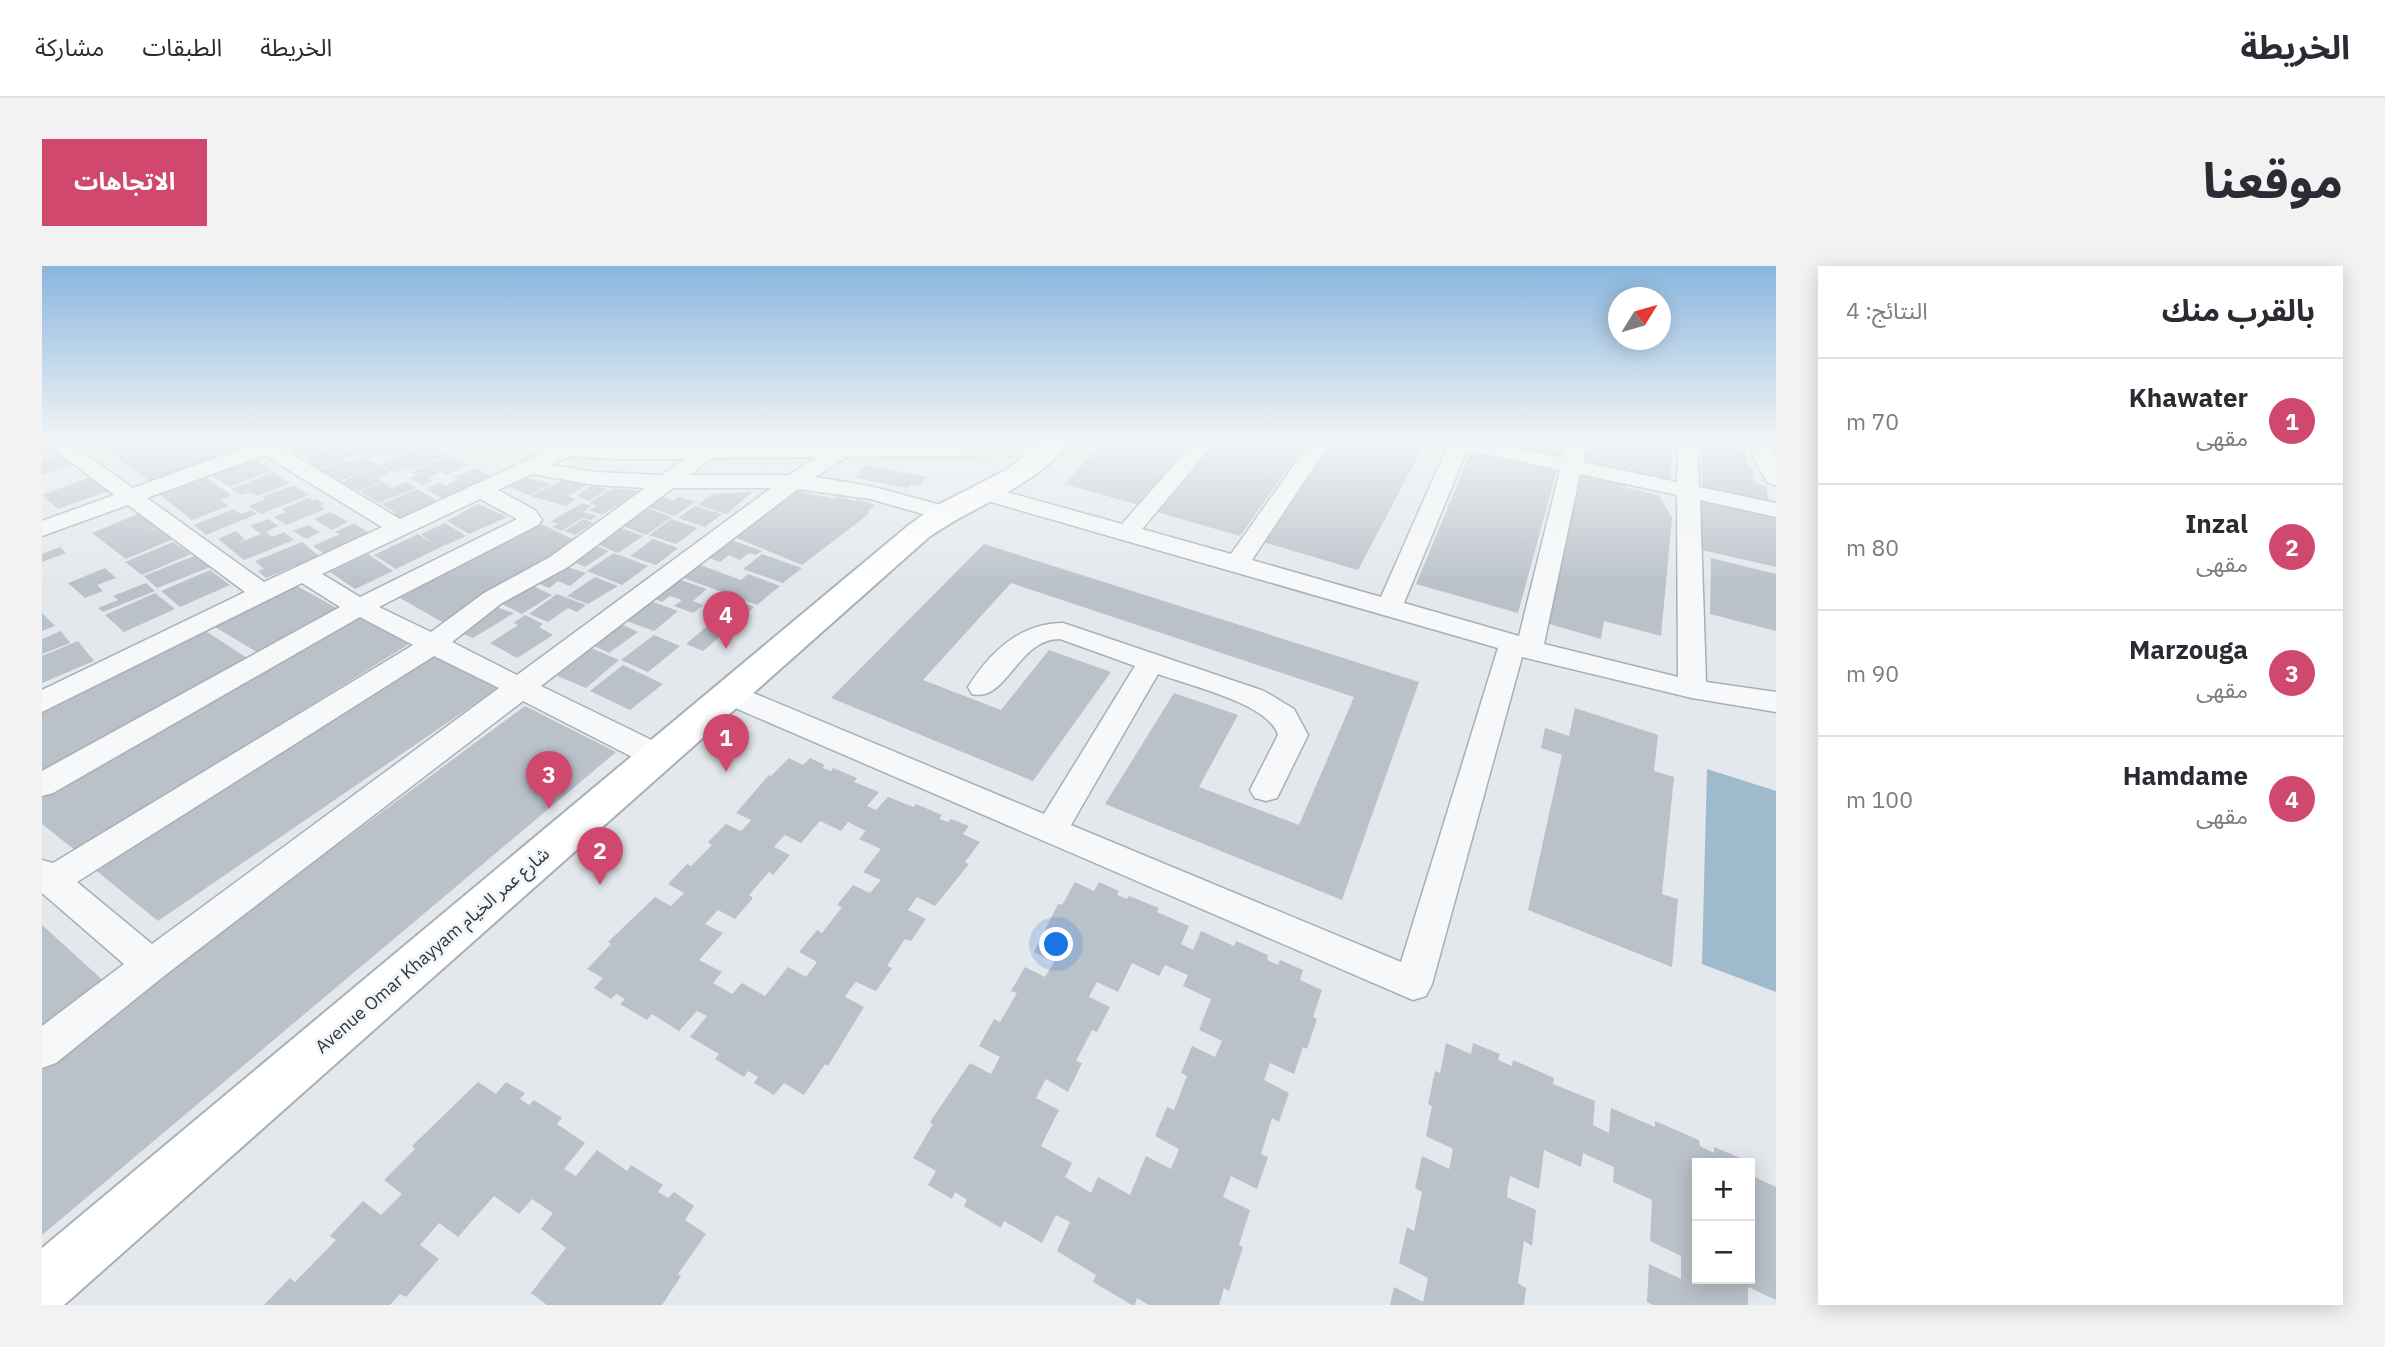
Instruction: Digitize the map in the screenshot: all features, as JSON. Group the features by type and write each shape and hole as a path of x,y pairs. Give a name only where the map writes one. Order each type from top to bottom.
{"street":[{"path":"122,489 263,593"},
{"path":"44,525 148,489"},
{"path":"340,489 399,528"},
{"path":"151,965 47,877 434,644 458,622 493,598 559,562 655,489"},
{"path":"42,1050 783,489"},
{"path":"847,489 873,493 944,513"},
{"name":"Avenue Omar Khayyam شارع عمر الخيام","path":"42,1286 919,531 944,513 993,489"},
{"path":"1126,534 1164,489"},
{"path":"1237,563 1287,489"},
{"path":"1389,609 1438,489"},
{"path":"729,694 1413,984 1520,647 1565,489"},
{"path":"1671,489 1776,510"},
{"path":"1687,489 1694,648 1692,689"},
{"path":"42,702 303,573 481,490 527,515 530,520 524,526 359,607 42,785"},
{"path":"985,494 1237,563 1520,647 1692,689 1776,702"},
{"path":"303,573 359,607 657,756"},
{"path":"982,687 1021,643 1041,630 1063,631 1254,698 1282,713 1291,725 1293,735 1266,790"},
{"path":"1051,830 1151,663"}],"water":[{"path":"1707,769 1776,791 1776,992 1702,964"}],"building":[{"path":"57,489 111,490 58,509 42,495"},
{"path":"171,489 223,489 232,496 220,500 228,506 192,520 159,494"},
{"path":"232,489 274,489 258,496 251,492 242,495"},
{"path":"282,489 301,489 309,495 261,514 249,506 266,499 262,497"},
{"path":"364,489 412,489 379,503 360,491"},
{"path":"416,489 438,501 398,520 391,515 396,513 382,504"},
{"path":"427,489 475,489 448,502"},
{"path":"515,489 540,489 529,495"},
{"path":"543,489 579,489 568,496 576,499 566,506 530,496"},
{"path":"586,489 607,489 589,501 576,496"},
{"path":"611,489 639,491 602,515 589,510 597,506 589,503"},
{"path":"1084,489 1151,489 1139,505"},
{"path":"1176,489 1273,489 1240,536 1157,512"},
{"path":"1299,489 1400,489 1358,570 1263,542"},
{"path":"1455,489 1552,489 1518,613 1416,584"},
{"path":"1577,489 1633,489 1659,495 1672,518 1661,636 1604,621 1601,639 1546,623"},
{"path":"1767,489 1769,503 1703,490"},
{"path":"796,491 835,499 838,496 855,501 857,499 875,505 867,512 870,513 802,565 734,537"},
{"path":"752,492 727,514 698,505 712,494"},
{"path":"660,496 673,501 679,497 695,502 675,516 645,506"},
{"path":"308,498 325,504 320,506 325,509 286,525 274,517 286,512 282,509"},
{"path":"1700,499 1776,516 1776,567 1702,550"},
{"path":"582,503 592,506 583,512 597,516 591,520 582,518 562,531 552,527 558,524 551,521"},
{"path":"478,504 507,517 469,534 447,521"},
{"path":"695,506 722,514 705,527 678,518"},
{"path":"644,507 672,517 646,535 618,524"},
{"path":"234,509 241,514 252,510 257,514 206,535 194,525"},
{"path":"330,512 348,522 332,530 314,519"},
{"path":"140,513 159,526 143,533 157,528 173,539 126,559 92,533"},
{"path":"268,519 278,526 266,532 272,537 284,532 294,540 244,560 218,539 236,531 245,539 238,543 261,534 250,526"},
{"path":"583,519 593,523 575,535 565,531"},
{"path":"671,519 698,528 676,544 649,535"},
{"path":"354,523 372,535 326,555 313,546 340,534 335,532"},
{"path":"445,523 466,536 446,545 436,540 445,545 396,569 374,555 418,534 432,543 421,534"},
{"path":"539,523 581,543 442,622 400,598"},
{"path":"308,525 320,532 306,539 293,531"},
{"path":"618,527 643,536 618,553 594,543"},
{"path":"653,539 678,548 656,565 630,556"},
{"path":"729,539 762,551 756,555 749,553 740,560 729,555 720,562 706,557"},
{"path":"173,542 191,554 142,575 125,562"},
{"path":"302,542 319,556 266,578 258,571 264,569 255,561"},
{"path":"591,544 609,551 585,567 567,559"},
{"path":"984,544 1419,682 1342,900 1105,804 1174,693 1238,715 1199,787 1299,825 1354,697 1011,583 923,680 1001,710 1049,650 1111,672 1033,781 831,698"},
{"path":"60,547 66,553 42,562 42,554"},
{"path":"614,553 648,566 622,585 587,571"},
{"path":"199,554 213,566 157,588 144,576"},
{"path":"368,554 393,571 355,589 330,572"},
{"path":"762,554 802,568 783,583 743,569"},
{"path":"1711,558 1776,574 1776,631 1710,614"},
{"path":"698,564 741,580 748,574 780,586 757,605 681,577"},
{"path":"564,566 586,573 570,586 558,581 549,588 540,584"},
{"path":"105,568 116,578 97,585 103,591 85,598 68,583"},
{"path":"210,570 230,585 180,607 161,591"},
{"path":"595,577 618,586 588,604 567,596"},
{"path":"675,578 707,589 693,601 703,605 693,613 674,606 682,600 670,596 662,602 650,597"},
{"path":"146,583 155,591 103,612 98,608 118,600 113,596"},
{"path":"529,584 552,595 522,614 498,602"},
{"path":"295,585 342,611 262,655 215,627"},
{"path":"155,593 175,609 124,632 105,615"},
{"path":"557,594 586,605 577,612 568,608 548,622 529,614"},
{"path":"645,599 678,611 654,631 621,619"},
{"path":"738,601 754,607 730,627 714,621"},
{"path":"496,607 514,613 473,638 461,633"},
{"path":"42,613 55,626 42,631"},
{"path":"359,613 414,641 76,851 42,824 42,796"},
{"path":"525,615 543,624 539,627 553,635 517,658 490,643 518,625 513,623"},
{"path":"617,622 638,632 609,653 588,643"},
{"path":"711,623 728,630 703,651 686,644"},
{"path":"204,630 252,661 42,776 42,713"},
{"path":"61,631 70,643 42,654 42,639"},
{"path":"654,635 680,646 648,672 621,660"},
{"path":"78,641 94,661 42,683 42,656"},
{"path":"584,645 619,660 586,688 548,672"},
{"path":"434,654 498,688 158,921 93,868"},
{"path":"623,665 663,684 630,710 590,691"},
{"path":"525,706 616,752 42,1235 42,1064"},
{"path":"1575,708 1658,735 1654,771 1674,777 1662,894 1678,899 1672,967 1528,910 1562,755 1541,748 1545,728 1569,736"},
{"path":"789,758 803,765 810,758 825,765 822,768 831,771 833,768 857,778 854,782 879,792 867,806 876,810 888,797 914,807 916,804 942,815 939,819 948,822 951,819 969,826 963,834 980,842 965,862 969,864 935,906 917,897 908,910 926,919 911,941 905,939 887,966 892,968 876,991 856,982 850,989 845,997 864,1007 828,1066 825,1064 804,1095 784,1083 774,1095 754,1083 758,1077 748,1071 744,1077 715,1059 719,1054 690,1037 707,1016 697,1011 679,1031 652,1014 647,1020 620,1004 625,999 616,994 611,999 594,988 603,978 587,969 611,944 608,942 655,897 671,906 684,893 668,884 687,864 691,866 712,845 708,842 726,824 741,831 746,826 751,820 736,813 769,775","holes":["820,821 841,831 848,822 866,831 859,839 881,849 863,872 881,880 870,893 853,885 837,905 842,907 822,933 817,930 799,952 817,962 806,977 788,967 765,996 742,983 732,994 713,983 722,972 699,960 723,933 705,924 718,910 735,919 753,898 749,895 769,872 773,875 790,855 774,847 785,835 801,843"]},
{"path":"1075,882 1094,891 1099,882 1119,891 1117,895 1127,899 1129,896 1159,908 1157,912 1189,926 1181,944 1193,950 1201,931 1234,946 1236,941 1268,955 1267,960 1278,965 1280,960 1303,970 1300,980 1322,990 1313,1017 1317,1019 1307,1049 1303,1047 1294,1074 1270,1063 1264,1080 1289,1093 1279,1122 1272,1118 1261,1154 1268,1157 1257,1189 1231,1176 1223,1197 1250,1210 1239,1245 1243,1247 1229,1291 1224,1288 1219,1305 1149,1305 1137,1298 1135,1305 1132,1305 1093,1282 1096,1275 1057,1251 1070,1222 1056,1215 1042,1243 1004,1221 1001,1228 964,1206 967,1200 955,1192 952,1199 928,1185 936,1171 913,1158 933,1124 930,1122 970,1063 991,1074 1000,1057 979,1046 994,1019 1000,1022 1017,993 1011,991 1025,967 1045,977 1050,969 1054,962 1034,952 1058,904 1062,905","holes":["1132,963 1159,976 1165,965 1188,975 1183,986 1211,999 1199,1030 1222,1041 1215,1057 1192,1046 1181,1073 1187,1076 1174,1110 1167,1107 1155,1136 1179,1149 1171,1169 1146,1156 1130,1195 1098,1177 1091,1193 1065,1177 1072,1163 1041,1146 1059,1110 1036,1098 1046,1079 1068,1092 1082,1063 1076,1061 1092,1030 1097,1032 1110,1007 1089,997 1097,982 1118,992"]},
{"path":"42,925 107,984 42,1029"},
{"path":"1446,1043 1471,1054 1473,1043 1500,1054 1498,1060 1512,1066 1513,1060 1554,1078 1553,1084 1595,1101 1593,1125 1609,1133 1611,1108 1655,1127 1655,1121 1699,1140 1700,1146 1714,1153 1714,1147 1740,1158 1692,1158 1692,1284 1755,1284 1755,1177 1776,1187 1776,1300 1748,1287 1748,1305 1653,1305 1647,1302 1649,1264 1681,1279 1681,1256 1650,1241 1652,1200 1613,1182 1614,1167 1583,1153 1581,1167 1544,1150 1539,1189 1510,1176 1508,1186 1507,1197 1536,1210 1532,1246 1524,1241 1518,1283 1526,1288 1524,1305 1390,1305 1394,1287 1423,1302 1428,1278 1399,1263 1407,1227 1414,1231 1422,1192 1415,1188 1422,1156 1449,1169 1453,1149 1426,1136 1432,1106 1428,1104 1435,1071 1440,1073"},
{"path":"478,1082 496,1094 506,1082 525,1093 520,1099 529,1105 534,1100 562,1118 557,1124 585,1143 564,1169 576,1176 597,1150 627,1171 631,1165 663,1185 658,1192 668,1198 674,1192 694,1206 685,1220 706,1234 678,1274 681,1276 662,1305 547,1305 531,1293 566,1248 541,1229 553,1213 532,1199 519,1214 494,1196 458,1237 439,1223 420,1245 439,1259 406,1297 400,1294 390,1305 264,1305 290,1278 295,1282 336,1240 330,1236 363,1201 381,1215 402,1194 384,1180 415,1149 412,1146"}],"place":[{"name":"Hamdame","path":"726,649"},
{"name":"Khawater","path":"726,772"},
{"name":"Marzouga","path":"549,809"},
{"name":"Inzal","path":"600,885"}]}
